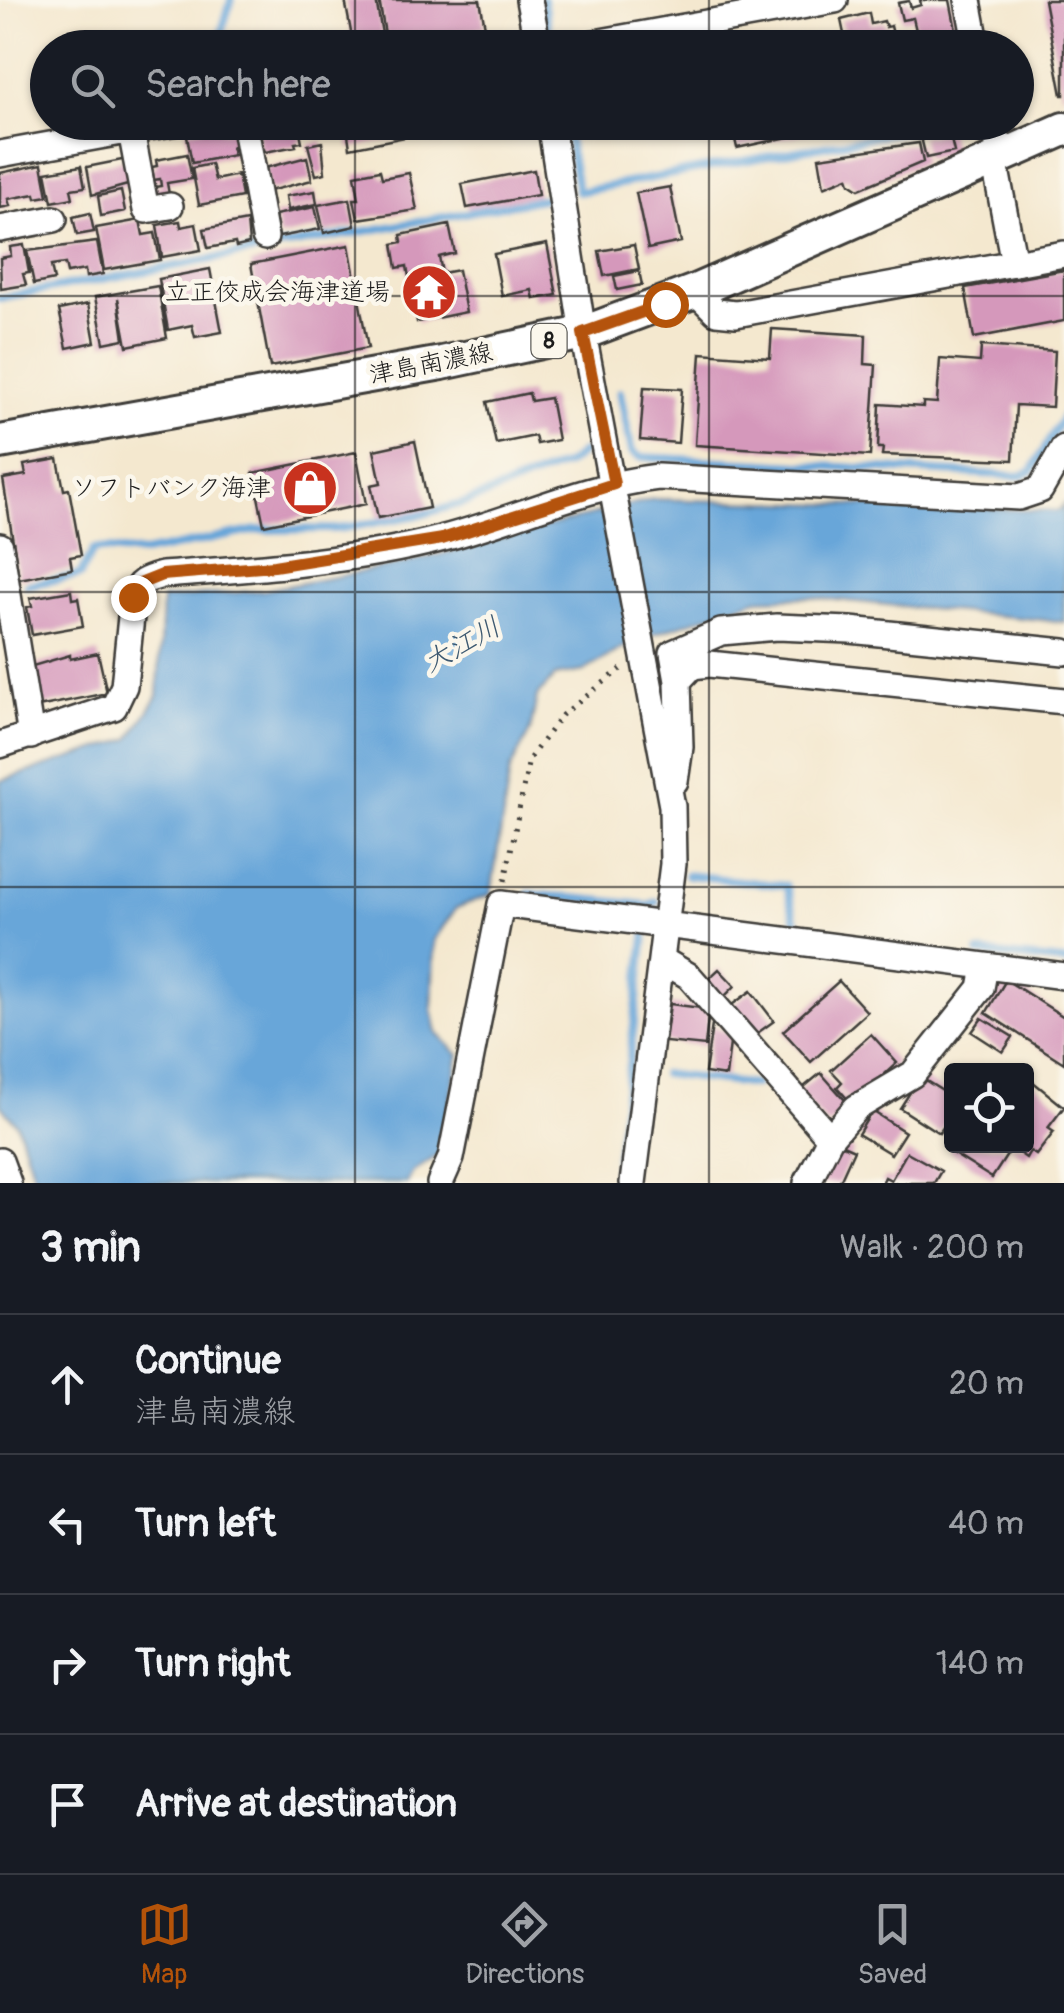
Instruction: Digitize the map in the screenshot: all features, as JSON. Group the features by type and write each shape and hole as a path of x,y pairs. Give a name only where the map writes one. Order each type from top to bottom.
{"main road":[{"name":"津島南濃線","path":"0,442 442,363 583,333 695,291 1064,129"}],"street":[{"path":"529,0 535,30"},
{"path":"668,30 835,0"},
{"path":"968,0 974,30"},
{"path":"0,154 80,140"},
{"path":"133,140 146,210 170,206"},
{"path":"247,140 265,237"},
{"path":"553,140 583,333 614,489 634,659 672,806"},
{"path":"994,140 1014,263"},
{"path":"0,229 54,219"},
{"path":"695,291 716,312 736,314 1064,254"},
{"path":"0,746 105,712 121,698 133,597 137,585 147,579 274,566 442,539 658,477 1019,497 1040,490 1064,448"},
{"path":"0,546 31,736"},
{"path":"633,1183 673,864 672,806 680,747 674,652 720,632 777,627 850,630 1064,652"},
{"path":"678,682 692,666 709,664 1064,701"},
{"path":"440,1183 451,1158 501,904 1064,976"},
{"path":"662,960 689,976 830,1138"},
{"path":"808,1183 830,1138 856,1108 914,1074 982,988 985,967"},
{"path":"0,1161 8,1183"}],"path":[{"path":"501,904 529,760 562,715 634,659"}],"water":[{"name":"大江川","path":"653,499 1058,511 1064,504 1064,622 806,597 757,599 636,640 584,671 555,676 537,697 530,731 510,770 491,894 456,908 434,940 432,1009 437,1033 459,1055 440,1154 413,1172 407,1183 36,1183 17,1124 0,1105 0,781 130,739 158,696 162,599 265,590 399,565"}],"building":[{"path":"345,0 376,0 381,30 351,30"},
{"path":"379,0 480,0 485,27 469,30 384,30"},
{"path":"920,0 950,0 956,30 916,30 913,18 902,20 898,3 909,1 911,8 921,5"},
{"path":"1044,0 1064,0 1064,95 1062,95"},
{"path":"869,13 871,24 884,21 892,30 843,30 841,20"},
{"path":"188,140 241,140 242,146 232,147 234,155 192,163"},
{"path":"258,140 302,140 296,146 260,150"},
{"path":"349,140 390,140 350,148"},
{"path":"735,140 774,140 737,148"},
{"path":"922,140 951,140 954,152 926,158"},
{"path":"322,142 325,173 316,175 308,145"},
{"path":"919,143 923,162 859,189 848,177 824,187 819,157"},
{"path":"187,154 192,179 167,183 169,194 152,197 149,178 153,177 155,187 161,186 160,179 154,180 152,167 157,166 156,160"},
{"path":"307,157 312,180 269,191 265,168"},
{"path":"127,159 131,184 92,195 87,167"},
{"path":"42,164 48,196 8,199 10,206 0,208 0,173"},
{"path":"211,164 215,180 238,175 242,197 199,205 192,168"},
{"path":"81,166 85,187 71,189 73,198 52,202 46,172"},
{"path":"380,170 382,178 409,173 417,210 358,219 355,175"},
{"path":"534,170 538,195 467,208 462,184"},
{"path":"670,187 681,242 648,249 636,193"},
{"path":"121,191 125,211 101,216 98,196"},
{"path":"315,191 317,204 288,210 286,196"},
{"path":"350,199 355,226 324,233 318,205"},
{"path":"315,207 320,229 279,237 275,215"},
{"path":"90,213 94,232 77,235 73,217"},
{"path":"140,220 143,235 155,233 160,260 104,270 96,228"},
{"path":"180,221 181,227 196,224 201,250 162,257 157,225"},
{"path":"247,221 249,244 208,248 204,229"},
{"name":"立正佼成会海津道場","path":"449,225 455,253 439,257 442,273 458,270 466,312 417,322 407,266 397,268 393,244 402,242 401,235"},
{"path":"97,242 103,274 86,277 85,270 67,273 65,264 51,266 54,280 34,284 27,251"},
{"path":"547,244 557,295 534,299 532,290 502,296 494,254"},
{"path":"24,245 29,273 23,274 26,285 1,289 0,258 11,256 10,247"},
{"path":"349,245 368,348 270,367 251,264"},
{"path":"634,245 639,269 604,276 599,251"},
{"path":"210,269 222,332 195,337 192,325 168,330 159,279"},
{"path":"1064,270 1064,321 974,338 965,288"},
{"path":"639,271 642,285 617,290 614,276"},
{"path":"158,286 167,338 127,346 118,298 124,339 104,343 95,297"},
{"path":"88,304 95,342 67,348 59,310"},
{"path":"772,329 866,335 865,364 876,365 870,456 695,445 701,353 770,358"},
{"path":"981,346 1055,351 1052,407 1016,405 1013,460 882,455 883,448 878,448 880,404 923,407 923,402 937,403 940,359 980,362"},
{"path":"644,387 682,389 678,443 640,440"},
{"path":"529,393 531,401 550,398 558,440 537,444 535,436 496,444 487,402"},
{"path":"415,441 429,508 378,518 371,485 381,483 374,450"},
{"name":"ソフトバンク海津","path":"356,452 366,504 264,525 253,473"},
{"path":"58,459 64,490 69,489 81,555 70,557 72,569 19,579 3,479 26,475 24,465"},
{"path":"71,591 72,599 78,598 83,626 32,635 27,607 32,606 30,598"},
{"path":"98,653 107,693 38,707 29,667 70,655 70,659"},
{"path":"719,969 735,986 722,999 705,982"},
{"path":"1006,980 1064,1017 1064,1063 986,1013"},
{"path":"839,981 867,1012 811,1062 783,1031"},
{"path":"751,991 774,1021 752,1037 729,1007"},
{"path":"670,1004 709,1009 705,1046 665,1042"},
{"path":"982,1018 1013,1037 1003,1052 972,1032"},
{"path":"712,1025 731,1035 726,1076 705,1073"},
{"path":"871,1034 897,1063 852,1104 837,1087 842,1082 831,1070"},
{"path":"821,1073 850,1106 828,1126 798,1092"},
{"path":"920,1077 944,1092 944,1126 939,1133 900,1108"},
{"path":"1034,1083 1064,1107 1048,1128 1054,1132 1036,1155"},
{"path":"872,1111 905,1132 891,1154 858,1134"},
{"path":"836,1142 854,1150 839,1183 818,1183"},
{"path":"907,1152 941,1171 934,1183 882,1183 885,1177 891,1180"},
{"path":"952,1153 1008,1153 992,1178"}],"waterway":[{"path":"222,30 231,0"},
{"path":"543,0 548,30"},
{"path":"568,140 578,192 855,140"},
{"path":"0,298 552,197"},
{"path":"620,392 632,452 640,457 1020,476 1032,471 1064,415"},
{"path":"27,585 80,575 94,549 144,553 257,530 338,529 424,514 569,463 583,452"},
{"path":"687,875 786,886 799,932 806,933"},
{"path":"528,894 648,905 656,902"},
{"path":"614,1183 646,929"},
{"path":"979,953 1064,962"},
{"path":"663,1074 755,1085"}],"place":[{"name":"立正佼成会海津道場","path":"429,292"},
{"name":"ソフトバンク海津","path":"310,488"}],"route":[{"path":"133,597 137,585 162,575 274,566 442,539 614,484 583,333 665,304"}]}
